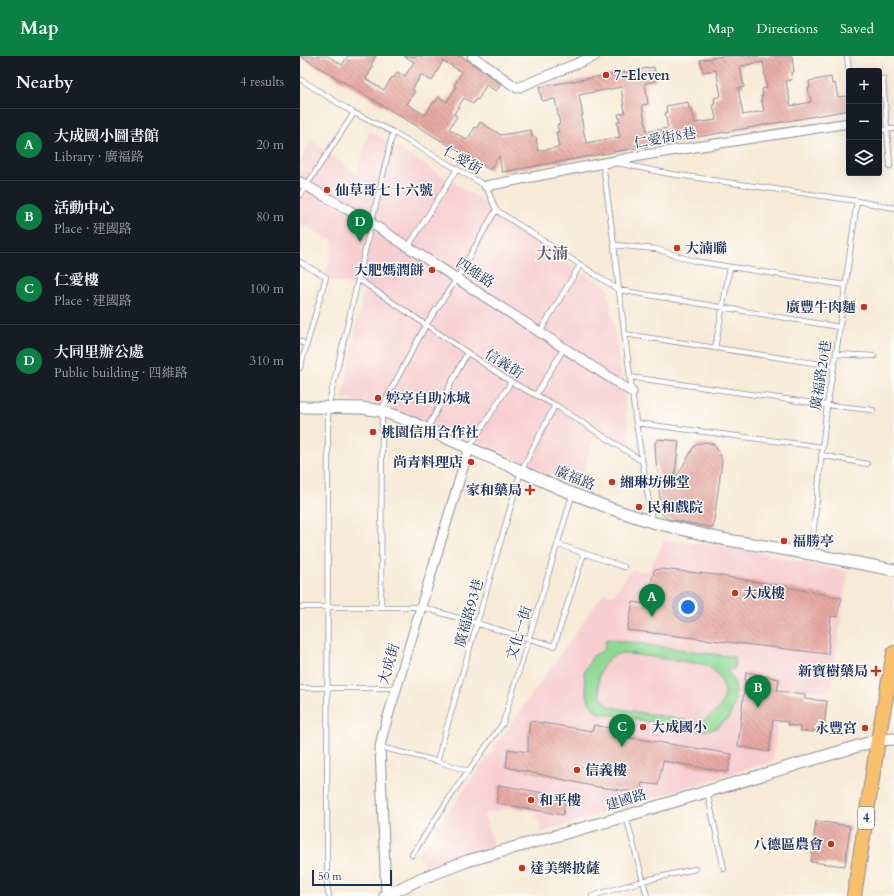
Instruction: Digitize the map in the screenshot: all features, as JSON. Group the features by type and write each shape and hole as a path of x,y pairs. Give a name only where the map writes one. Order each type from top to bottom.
{"main road":[{"name":"4","path":"854,896 878,740 894,653"}],"street":[{"path":"472,56 517,88 595,56"},
{"name":"仁愛街8巷","path":"486,186 652,154 846,123"},
{"name":"四維路","path":"303,184 372,223 632,392"},
{"name":"廣福路","path":"300,407 362,408 382,411 402,418 562,489 612,509 652,522 722,539 894,570"},
{"name":"大成街","path":"386,896 380,747 469,448"},
{"name":"建國路","path":"386,896 420,879 467,861 626,816 878,740 894,739"}],"lane":[{"path":"847,56 849,68"},
{"name":"仁愛街","path":"300,79 354,113 393,132 486,186 496,210"},
{"path":"882,87 890,166"},
{"path":"300,195 303,184 354,113"},
{"path":"882,130 894,129"},
{"path":"329,896 327,887 328,407 393,132"},
{"path":"652,522 636,423 624,334 607,163 894,208"},
{"path":"408,247 457,169"},
{"name":"廣福路20巷","path":"811,554 827,405 836,354 857,201"},
{"path":"381,607 382,411 387,397 426,325 457,278 496,210 619,290 839,327"},
{"path":"614,245 656,249 694,261 845,285"},
{"path":"300,262 326,277 300,368"},
{"path":"540,332 580,265"},
{"path":"715,348 730,267"},
{"name":"信義街","path":"358,280 511,382 555,405 642,461"},
{"path":"624,334 834,366"},
{"path":"300,341 306,346"},
{"path":"536,395 564,348"},
{"path":"427,429 467,353"},
{"path":"836,354 874,356"},
{"path":"630,377 827,405 873,410"},
{"path":"469,448 511,382"},
{"name":"廣福路93巷","path":"437,761 521,471 555,405"},
{"path":"636,423 822,447"},
{"path":"821,455 867,464"},
{"name":"文化一街","path":"412,855 468,771 503,723 573,493"},
{"path":"557,544 624,568"},
{"path":"300,607 421,607 554,646 584,553"},
{"path":"300,688 397,688"},
{"path":"380,747 437,761 468,771"},
{"path":"707,791 724,870"},
{"path":"626,816 647,896"},
{"path":"592,896 642,881 695,869"}],"shaded area":[{"path":"369,130 479,199 504,224 608,288 632,450 597,427 578,488 470,438 380,405 342,398 364,287 325,279 333,241 300,223 300,159 312,140 357,175"},
{"name":"大成國小","path":"664,540 726,546 848,572 830,692 782,687 773,761 542,832 535,811 508,808 484,814 494,848 427,868 418,855 604,593 613,595 632,570 649,571"}],"green space":[{"path":"606,639 735,657 734,669 727,669 735,684 735,702 729,718 716,728 701,731 596,712 589,702 584,672 593,656 604,650","holes":["622,653 703,664 712,669 719,677 723,684 724,697 719,708 699,723 611,707 604,701 599,689 599,677 604,665 613,656"]}],"building":[{"path":"300,56 328,56 342,65 348,56 376,56 371,65 373,66 366,79 384,90 397,72 405,76 414,62 404,56 461,56 501,84 496,91 486,85 478,100 476,99 473,104 464,98 454,114 457,116 449,129 467,140 480,122 501,135 531,130 532,137 536,137 538,151 559,147 556,132 559,132 557,125 560,124 555,99 542,101 539,87 654,67 656,81 645,83 648,104 642,105 647,132 668,128 665,113 667,113 666,106 688,102 689,109 692,109 695,123 716,120 713,104 715,104 714,98 721,96 716,70 703,72 700,60 722,56 792,56 794,72 791,72 792,80 786,81 791,106 811,102 808,88 810,88 809,81 831,77 832,84 835,83 838,97 846,96 846,111 502,172 499,156 490,170","holes":["443,61 462,72 454,86 456,87 447,102 439,97 435,103 434,101 425,115 407,104 415,91 412,90 421,75 432,81","763,62 767,88 762,89 763,96 761,96 764,111 743,115 738,88 744,87 740,66","621,87 625,113 618,114 620,122 617,122 620,137 586,143 579,95"]},
{"path":"658,439 679,441 674,482 693,448 697,444 705,442 713,444 720,453 722,461 713,528 668,519 662,514 658,482 661,482 656,463 655,443"},
{"path":"661,569 717,575 842,598 838,611 838,617 831,616 828,654 627,630 633,602 651,605 651,585 654,570"},
{"path":"746,672 779,679 777,691 805,694 805,699 827,701 824,728 816,728 816,732 800,731 800,727 788,725 788,722 773,720 769,752 738,746"},
{"path":"530,721 592,731 594,725 614,729 613,735 732,754 728,772 663,761 658,785 642,783 641,788 636,792 592,786 506,767 508,749 528,752"},
{"name":"和平樓","path":"499,785 566,797 563,815 496,803"},
{"name":"八德區農會","path":"816,821 850,826 845,866 811,862"}],"place":[{"name":"7-Eleven","path":"606,75"},
{"name":"仙草哥七十六號","path":"327,190"},
{"name":"大同里辦公處","path":"360,242"},
{"name":"大湳聯","path":"677,248"},
{"name":"大肥媽潤餅","path":"432,270"},
{"name":"廣豐牛肉麵","path":"864,307"},
{"name":"婷亭自助冰城","path":"378,398"},
{"name":"桃園信用合作社","path":"373,432"},
{"name":"尚青料理店","path":"471,462"},
{"name":"緗琳坊佛堂","path":"612,482"},
{"name":"家和藥局","path":"530,490"},
{"name":"民和戲院","path":"639,507"},
{"name":"福勝亭","path":"784,541"},
{"name":"大成樓","path":"735,593"},
{"name":"大成國小圖書館","path":"652,617"},
{"name":"新寶樹藥局","path":"876,671"},
{"name":"活動中心","path":"758,708"},
{"name":"大成國小","path":"643,727"},
{"name":"永豐宮","path":"865,728"},
{"name":"仁愛樓","path":"622,747"},
{"name":"信義樓","path":"577,770"},
{"name":"和平樓","path":"531,800"},
{"name":"八德區農會","path":"831,844"},
{"name":"達美樂披薩","path":"522,868"}],"district":[{"name":"大湳","path":"552,254"}]}
